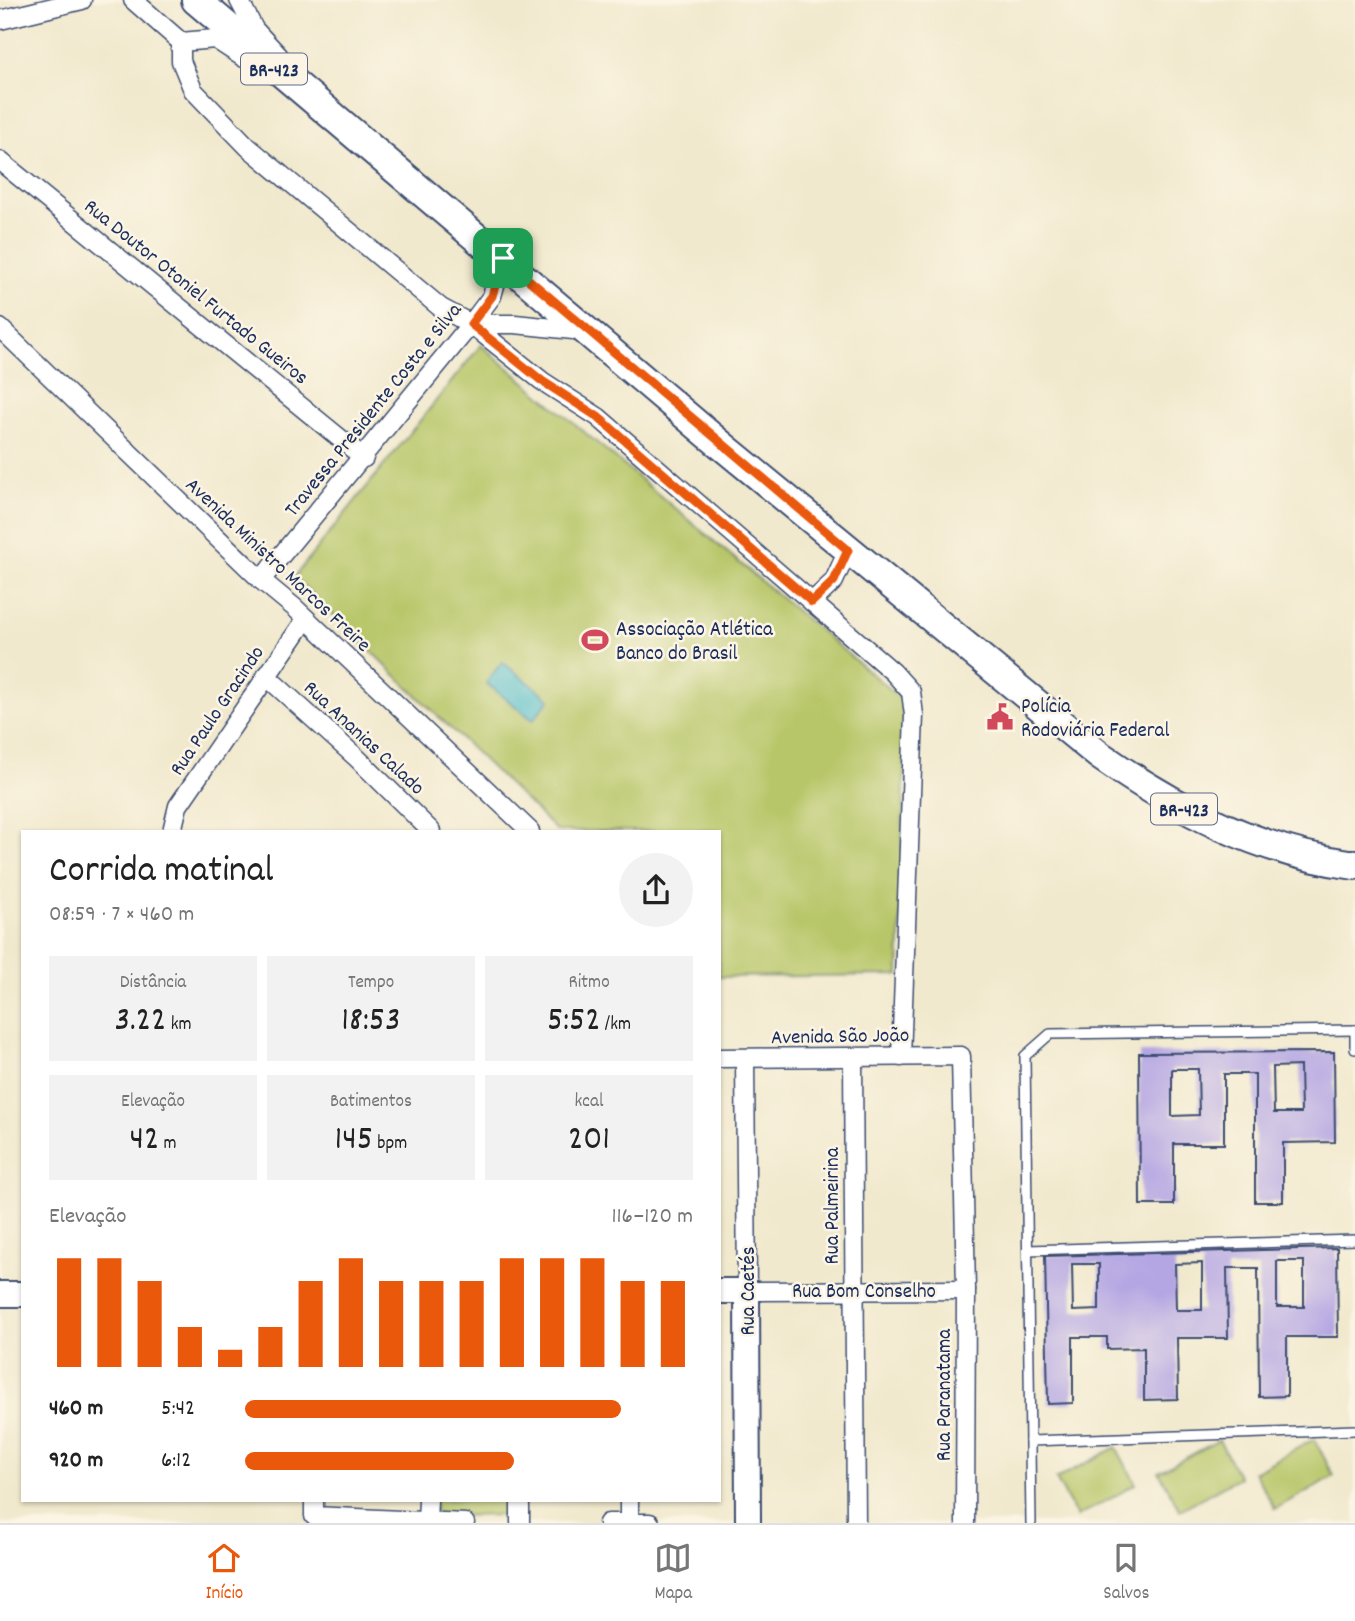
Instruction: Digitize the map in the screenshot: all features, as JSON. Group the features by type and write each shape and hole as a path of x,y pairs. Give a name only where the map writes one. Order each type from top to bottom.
{"main road":[{"name":"BR-423","path":"196,0 221,33 354,136 503,258 848,550 1099,755 1141,784 1189,811 1277,849 1355,865"}],"street":[{"path":"0,20 82,0"},
{"path":"132,0 181,42 181,61 193,90 248,147 441,308 471,324 542,381 598,417 893,672 913,698 901,1057"},
{"path":"181,42 221,33 239,0"},
{"path":"239,0 254,29 321,95 354,136"},
{"name":"Rua Doutor Otoniel Furtado Gueiros","path":"0,161 364,458"},
{"name":"Travessa Presidente Costa e Silva","path":"261,580 364,458 471,324 492,296 503,258"},
{"path":"471,324 515,324 589,331"},
{"name":"Avenida Ministro Marcos Freire","path":"0,328 261,580 306,619 529,830"},
{"path":"812,602 834,581 848,550"},
{"name":"Rua Paulo Gracindo","path":"172,830 178,806 306,619"},
{"name":"Rua Ananias Calado","path":"266,676 357,758 430,830"},
{"name":"Avenida São João","path":"721,1058 961,1056"},
{"name":"Rua Paranatama","path":"961,1056 966,1290 965,1523"},
{"name":"Rua Palmeirina","path":"853,1058 856,1523"},
{"name":"Rua Caetés","path":"745,1059 748,1523"},
{"name":"Rua Bom Conselho","path":"721,1291 966,1290"},
{"path":"0,1294 21,1294"},
{"path":"427,1522 428,1502"},
{"path":"520,1502 520,1523"},
{"path":"629,1502 629,1523"},
{"path":"314,1508 427,1522 465,1523"},
{"path":"608,1523 650,1523"}],"lane":[{"path":"1031,1523 1025,1056 1050,1034 1355,1030 1355,1049"},
{"path":"1028,1250 1355,1240"},
{"path":"1030,1441 1355,1430"}],"green space":[{"name":"Associação Atlética Banco do Brasil","path":"481,345 906,703 899,975 721,977 721,830 556,830 294,577"},
{"path":"1314,1439 1334,1476 1275,1509 1254,1472"},
{"path":"1219,1440 1239,1477 1180,1510 1159,1472"},
{"path":"1116,1447 1136,1484 1077,1517 1056,1479"},
{"path":"435,1502 515,1502 515,1515 435,1516"}],"water":[{"path":"502,662 550,699 533,720 486,683"}],"building":[{"path":"1334,1052 1335,1142 1283,1143 1283,1202 1255,1202 1255,1074 1224,1074 1224,1144 1174,1144 1174,1205 1140,1205 1139,1053","holes":["1300,1066 1301,1113 1274,1113 1273,1067","1172,1069 1198,1069 1199,1115 1172,1116"]},
{"path":"1337,1248 1338,1337 1287,1337 1287,1396 1259,1397 1258,1268 1227,1268 1228,1338 1177,1338 1178,1399 1144,1400 1144,1348 1107,1349 1107,1337 1073,1337 1073,1403 1048,1404 1045,1256","holes":["1277,1261 1304,1261 1304,1307 1277,1307","1202,1263 1202,1310 1176,1310 1175,1264","1072,1264 1099,1264 1099,1310 1073,1311"]}],"place":[{"name":"Associação Atlética Banco do Brasil","path":"595,640"},
{"name":"Polícia Rodoviária Federal","path":"1000,717"}],"route":[{"path":"503,258 848,550 834,581 812,602 598,417 542,381 471,324 492,296 503,258"}]}
